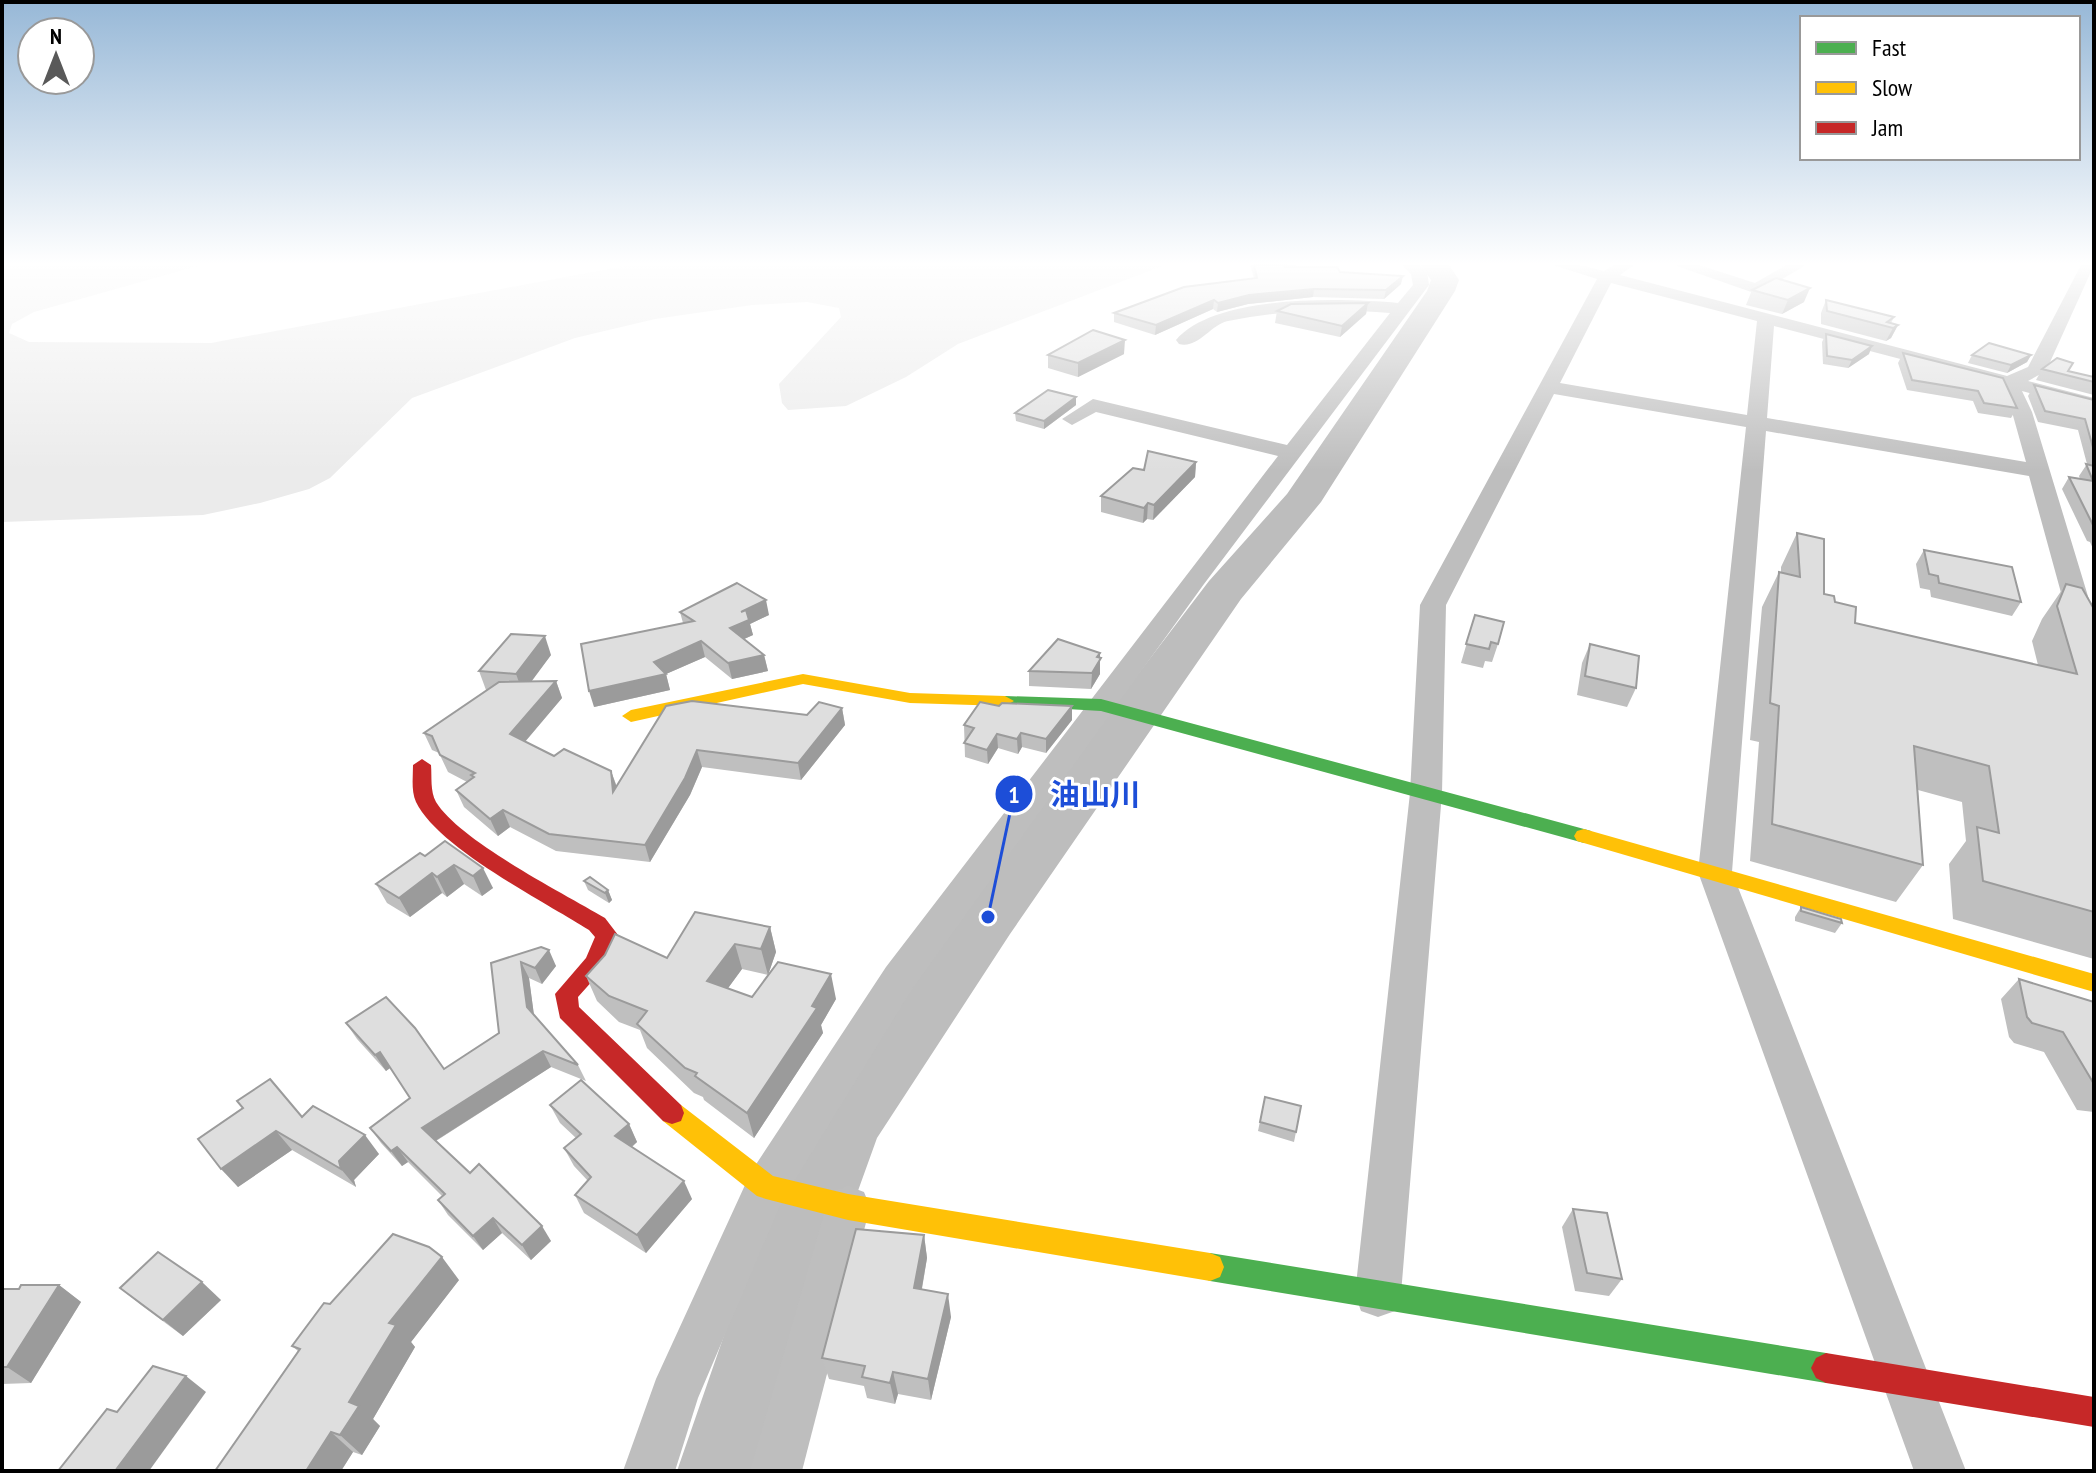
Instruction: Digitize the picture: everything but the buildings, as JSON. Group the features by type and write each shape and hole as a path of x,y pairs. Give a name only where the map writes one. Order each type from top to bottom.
{"street":[{"path":"1185,340 1194,334"},
{"path":"649,1471 690,1356 766,1187 899,978 1101,705 1383,334"},
{"path":"1378,1294 1426,793 1433,605 1579,334"},
{"path":"1765,334 1715,872 1940,1471"},
{"path":"1820,334 2094,404"},
{"path":"2008,382 2036,371 2055,334"},
{"path":"2008,382 2022,412 2094,662"},
{"path":"1548,387 2039,471"},
{"path":"1072,419 1093,405 1293,453"},
{"path":"631,716 803,679 910,698 1101,705 1715,872 2094,983"},
{"path":"422,765 425,801 438,815 478,850 597,924 607,935 595,963 566,994 568,1011 672,1113 766,1187 848,1207 2094,1412"},
{"path":"776,1471 848,1207"}],"shaded area":[{"path":"2,334 11,334 29,342 211,343 261,334 593,334 412,398 330,478 309,489 203,515 2,522"},
{"path":"826,334 985,334 958,344 906,377 846,406 788,410 782,403 779,384"}],"waterway":[{"path":"722,1471 769,1324 847,1122 988,917 1225,590 1301,502 1413,334"}],"traffic: fast":[{"path":"1005,701 1101,705 1584,836"},
{"path":"1210,1267 1826,1368"}],"traffic: slow":[{"path":"631,716 803,679 910,698 1005,701"},
{"path":"1584,836 2094,983"},
{"path":"672,1113 766,1187 848,1207 1210,1267"}],"traffic: jam":[{"path":"422,765 424,798 437,817 478,850 597,924 607,935 595,963 566,994 568,1011 672,1113"},
{"path":"1826,1368 2094,1412"}],"place":[{"name":"油山川","path":"988,917"}]}
